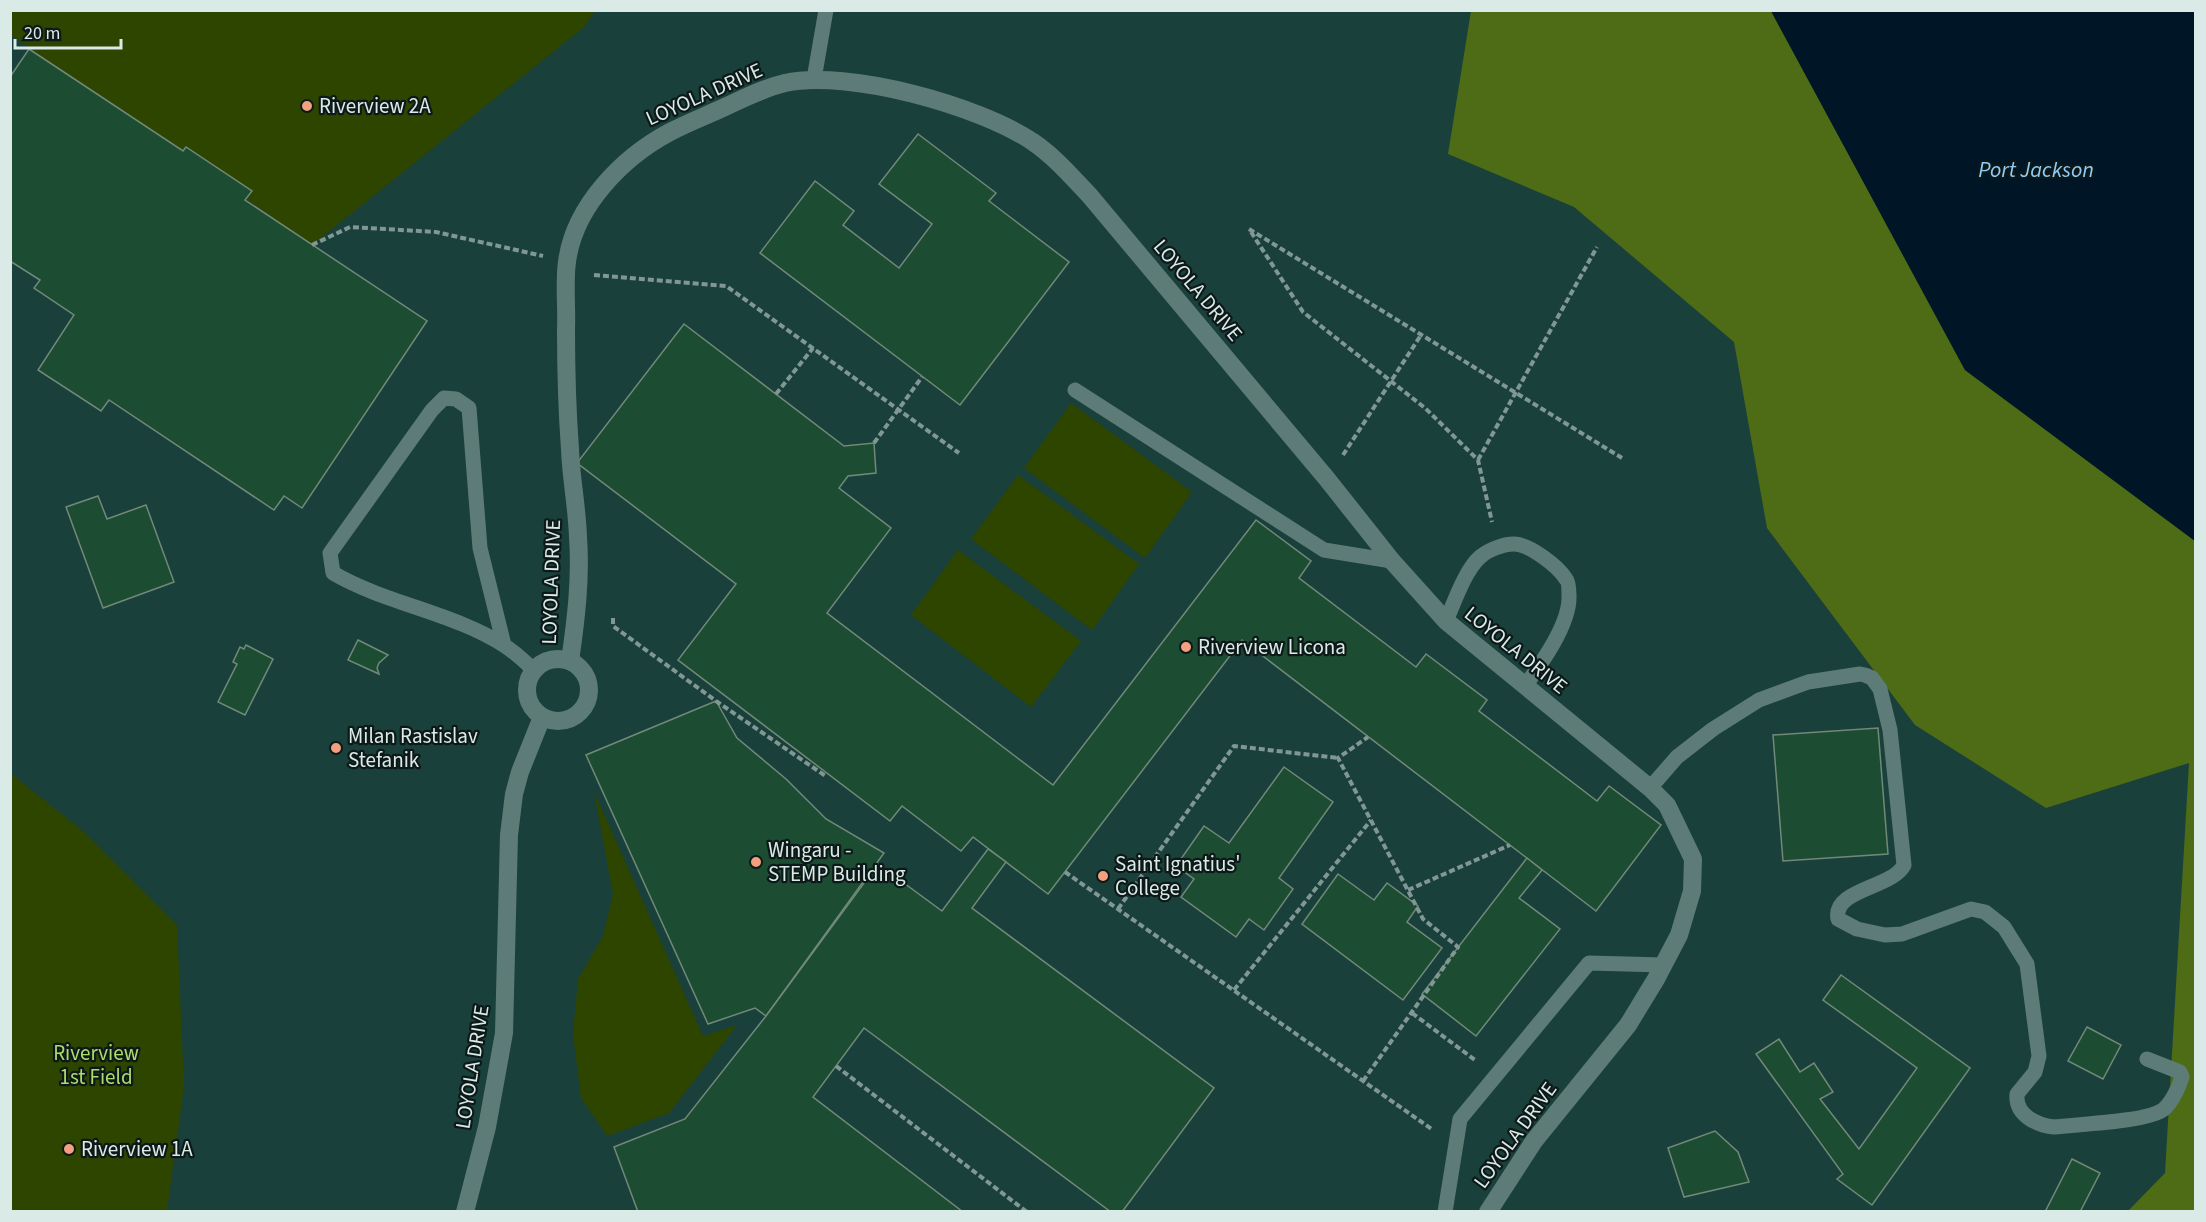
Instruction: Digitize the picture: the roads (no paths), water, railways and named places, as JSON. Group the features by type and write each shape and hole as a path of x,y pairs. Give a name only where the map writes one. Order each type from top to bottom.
{"street":[{"name":"LOYOLA DRIVE","path":"570,661 576,621 579,539 570,450 566,368 567,261 575,231 600,190 626,162 650,142 688,122 758,91 786,83 814,79 847,81 938,100 1009,128 1033,142 1055,159 1090,196 1328,479 1392,561 1446,621 1650,788 1667,806 1694,860 1692,891 1678,935 1628,1025 1534,1141 1488,1212"},
{"path":"557,658 570,661 581,668 590,690 588,702 581,713 571,720 559,722 537,714 526,693 528,681 534,670 545,662 557,658"},
{"name":"LOYOLA DRIVE","path":"465,1212 487,1127 504,1033 509,835 514,794 520,772 542,717"}],"lane":[{"path":"814,79 826,10"},
{"path":"1076,390 1324,550 1392,561"},
{"path":"504,645 480,548 469,408 456,399 444,398 432,410 330,553 333,573 355,586 462,625 504,645 534,670"},
{"path":"1446,621 1472,566 1480,556 1498,547 1515,544 1531,549 1545,558 1567,579 1570,598 1554,642 1525,686"},
{"path":"1650,788 1677,756 1713,729 1759,700 1808,682 1860,674 1872,678 1880,689 1890,730 1904,865 1899,874 1840,904 1837,911 1838,919 1857,929 1873,933 1902,934 1971,909 1985,912 2004,927 2027,964 2039,1056 2035,1072 2017,1094 2018,1108 2024,1115 2042,1126 2054,1127 2127,1119 2158,1113 2166,1108 2182,1077 2180,1072 2147,1059"},
{"path":"1445,1212 1460,1119 1589,963 1663,965"}],"water":[{"name":"Port Jackson","path":"1771,11 2195,11 2195,541 1965,370"}],"place":[{"name":"Riverview 2A","path":"307,106"},
{"name":"Riverview Licona","path":"1186,647"},
{"name":"Milan Rastislav Stefanik","path":"336,748"},
{"name":"Wingaru - STEMP Building","path":"756,862"},
{"name":"Saint Ignatius' College","path":"1103,876"},
{"name":"Riverview 1A","path":"69,1149"}],"park label":[{"name":"Riverview 1st Field","path":"96,1065"}]}
